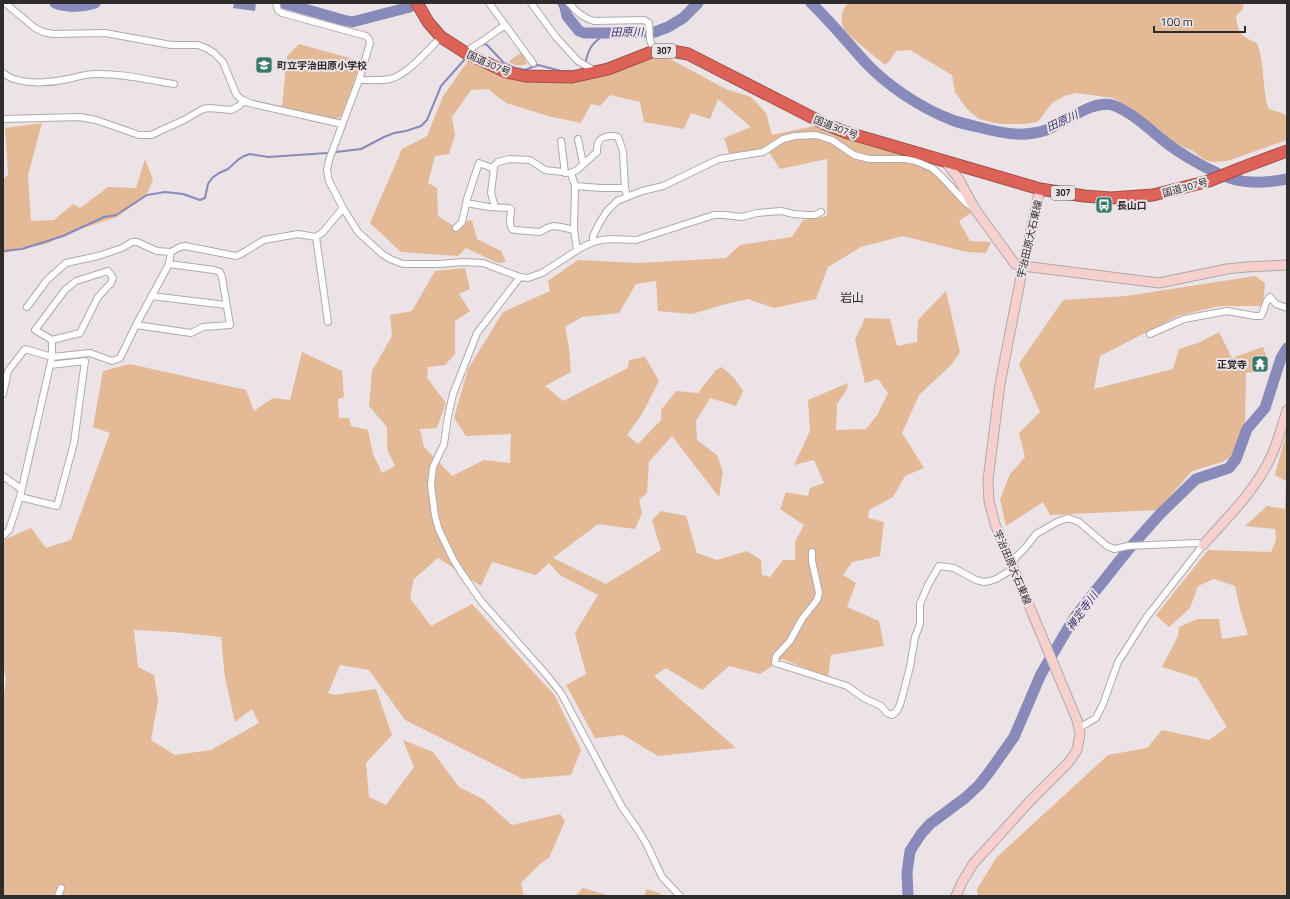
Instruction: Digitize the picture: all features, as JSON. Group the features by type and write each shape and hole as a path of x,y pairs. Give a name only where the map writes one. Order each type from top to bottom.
{"highway":[{"name":"国道307号","path":"417,3 428,22 441,37 466,53 506,72 525,76 572,77 593,69 608,69 654,51 672,51 688,54 823,123 845,132 1040,189 1084,196 1125,198 1153,195 1210,181 1287,151"}],"main road":[{"path":"945,161 958,178 975,209 1015,264 1159,283 1227,269 1287,265"},
{"name":"宇治田原大石東線","path":"956,896 962,882 973,864 1031,800 1069,762 1077,750 1080,734 1077,720 995,524 989,502 988,480 1000,384 1040,189"},
{"path":"1203,545 1247,494 1264,470 1273,451 1287,410"}],"street":[{"path":"5,3 35,28 43,32 53,34 105,33 171,45 198,45 214,52 223,62 236,94 244,101 342,124"},
{"path":"489,3 533,63"},
{"path":"531,3 556,37 581,63 593,69"},
{"path":"569,3 581,16 586,19 644,20 649,23 650,40 654,51"},
{"path":"276,4 278,10 282,13 368,37 370,43 359,80 329,160 327,170 329,181 358,232 382,254 403,264 440,264 462,262 483,263 520,277 528,278 542,273 577,250 593,242 611,239 636,240 714,215 742,217 757,213 781,211 794,214 815,215 821,212"},
{"path":"3,10 12,8"},
{"path":"466,53 505,25"},
{"path":"359,80 390,79 401,75 441,37"},
{"path":"3,73 13,79 29,82 47,82 68,79 83,74 97,74 126,76 174,84"},
{"path":"3,119 80,117 96,120 139,135 150,135 184,120 203,109 209,108 231,110 239,106 244,101"},
{"path":"593,242 593,236 600,222 607,211 617,201 642,191 663,186 719,159 763,152 783,139 795,136 816,135 832,140 854,155 869,159 905,159 916,161 932,168 966,203 975,209"},
{"path":"495,207 491,193 494,168 498,162 504,159 530,160 543,169 568,173 583,164 597,152 599,140 616,136 618,137 623,151 625,164 625,188 627,196"},
{"path":"578,138 583,164"},
{"path":"561,141 568,173 575,186 574,230 577,250"},
{"path":"456,228 462,222 478,163 489,168 494,168"},
{"path":"575,186 625,188"},
{"path":"466,203 506,207 511,210 510,225 515,230 540,232 553,226 574,230"},
{"path":"27,306 47,280 66,263 98,256 122,248 132,242 137,242 157,251 171,252 185,246 236,256 264,240 298,234 316,237 324,232 343,208"},
{"path":"316,237 328,322"},
{"path":"3,394 8,371 25,349 52,357 90,353 112,361 120,358 169,264 171,252"},
{"path":"136,325 191,334 204,327 230,325 220,272 169,264"},
{"path":"108,271 113,278 111,283 98,297 80,333 52,340 35,330 65,290 76,282 108,271"},
{"path":"520,277 477,333 453,394 444,444 433,467 432,485 435,516 439,530 453,559 481,601 561,693 622,807 647,845 662,877 680,896"},
{"path":"151,296 226,305"},
{"path":"1150,334 1184,319 1227,311 1261,316 1266,300 1270,297 1276,304 1287,308"},
{"path":"3,536 9,530 20,497 52,357 52,340"},
{"path":"20,497 57,506 74,444 85,362 50,365"},
{"path":"3,476 21,489"},
{"path":"812,552 812,561 819,593 817,600 802,619 790,641 776,656 775,663 847,686 864,698 881,706 887,713 892,715 896,712 900,705 910,667 915,637 920,624 920,604 928,585 939,566 954,568 976,580 984,582 996,579 1011,570 1015,558 1036,534 1057,522 1068,518 1079,522 1107,546 1114,549 1142,545 1197,543 1203,545 1146,618 1118,662 1103,704 1096,718 1079,728"},
{"path":"58,896 61,888"}],"shaded area":[{"path":"848,3 1244,3 1243,9 1236,16 1239,31 1247,38 1257,43 1260,51 1268,108 1283,113 1287,116 1287,140 1227,161 1212,162 1203,159 1193,151 1176,144 1137,113 1113,98 1076,93 1064,96 1052,103 1037,122 1023,124 1000,124 979,119 967,109 955,92 952,75 910,50 896,51 888,63 884,64 856,41 846,32 842,22 842,15"},
{"path":"299,44 360,61 341,116 336,119 282,107 287,56"},
{"path":"522,52 527,64 518,66 509,61"},
{"path":"654,57 670,59 726,89 751,97 766,113 772,135 819,125 901,154 942,173 971,213 959,221 970,241 991,242 986,253 967,252 903,236 861,247 828,267 816,299 774,308 748,299 692,314 658,311 656,281 636,284 619,313 582,317 565,327 569,347 571,372 545,386 563,401 628,368 629,360 645,357 659,381 642,414 627,435 638,444 661,420 661,410 676,391 698,393 716,370 722,367 734,378 743,391 736,406 710,398 696,421 697,440 717,455 723,472 719,497 672,436 649,462 647,493 639,500 642,513 635,529 598,524 553,558 606,584 661,550 652,520 661,511 686,516 697,553 717,560 747,551 761,560 762,575 770,577 783,560 795,560 795,542 804,525 780,509 786,492 808,496 810,488 824,483 814,460 794,465 810,431 808,400 848,383 847,389 837,404 836,430 866,429 878,414 888,393 878,379 865,383 855,340 865,318 890,319 897,346 917,342 918,320 946,291 960,352 951,365 919,395 902,433 924,468 905,476 893,497 869,510 868,518 884,522 880,556 852,562 843,575 856,583 847,607 879,621 884,646 831,655 828,677 782,659 760,674 729,666 702,690 666,668 654,676 736,748 658,756 623,735 595,738 566,685 586,674 575,633 598,595 560,575 549,563 536,575 492,562 481,586 438,558 414,579 410,598 431,626 472,604 555,696 581,750 571,775 523,779 405,720 369,670 340,665 328,693 334,695 376,689 392,735 366,763 369,797 386,805 414,767 403,740 433,752 459,787 483,799 512,825 560,814 565,821 549,858 541,863 521,883 524,896 3,896 3,702 6,678 3,666 3,540 31,528 46,548 71,540 110,433 93,427 103,371 130,364 246,390 254,411 273,398 290,400 302,352 342,371 344,397 338,399 339,418 349,418 351,426 368,430 373,454 382,473 395,466 387,449 387,427 369,406 372,371 392,336 390,315 412,311 435,271 465,268 470,289 459,294 470,311 455,321 455,354 445,365 428,367 427,378 446,403 437,428 420,429 424,447 452,476 484,460 510,463 511,434 466,436 454,418 468,369 503,312 550,291 548,281 578,260 639,263 726,258 740,245 792,237 803,220 827,216 827,159 780,169 769,152 729,153 724,138 751,127 718,99 710,119 691,113 684,129 644,122 640,102 610,95 600,106 591,104 581,123 548,116 506,103 488,89 471,90 452,117 455,135 449,154 435,156 428,183 437,188 438,216 452,225 472,220 477,239 501,251 506,262 498,263 466,248 458,256 401,252 370,223 402,149 427,136 443,96 468,61 518,80 595,78","holes":["134,630 221,637 225,678 235,722 252,709 259,723 211,750 175,755 151,740 158,701 154,675 138,667"]},
{"path":"42,123 28,175 31,221 54,220 73,204 80,208 108,187 136,188 145,159 153,179 146,196 117,217 70,232 46,244 3,253 3,179 8,175 5,128"},
{"path":"1255,276 1265,283 1263,306 1219,306 1178,316 1100,356 1094,389 1173,369 1179,349 1198,343 1219,332 1232,358 1263,347 1267,358 1260,371 1246,373 1245,425 1233,456 1222,462 1192,471 1158,510 1050,515 1043,502 1006,526 1000,499 1010,474 1025,457 1019,433 1040,412 1019,364 1063,300 1126,296"},
{"path":"1287,431 1287,896 978,896 977,889 997,857 1108,755 1147,748 1162,730 1209,740 1227,727 1197,678 1162,667 1178,636 1179,627 1197,619 1219,619 1222,639 1248,635 1235,586 1214,579 1198,586 1190,608 1169,627 1156,615 1208,550 1271,552 1276,540 1275,529 1245,526 1267,506 1285,509 1286,481 1275,475"},
{"path":"583,888 607,895 608,896 575,896"},
{"path":"647,889 659,893 663,896 644,896"}],"water":[{"path":"234,3 256,3 255,11 233,8"}],"waterway":[{"name":"田原川","path":"55,3 65,6 95,3"},
{"name":"田原川","path":"283,3 352,22 410,7"},
{"name":"田原川","path":"563,3 567,16 579,31 584,33 655,32 668,27 683,18 698,3"},
{"name":"田原川","path":"811,3 875,72 917,103 952,120 1004,133 1029,134 1054,127 1089,108 1107,104 1129,113 1179,152 1198,164 1219,174 1236,180 1248,182 1268,182 1287,179"},
{"path":"581,70 591,46 607,33"},
{"path":"481,45 487,45 504,63 515,68 525,70 538,65 561,71 577,71"},
{"path":"336,152 361,149 394,133 421,126 427,120 441,86 465,59"},
{"path":"3,251 22,249 63,236 104,217 116,215 147,195 165,192 183,194 200,200 205,198 208,184 212,178 228,169 239,159 250,154 268,157 327,153"},
{"name":"禅定寺川","path":"908,896 907,873 910,851 921,834 930,824 965,798 979,785 990,771 1014,737 1041,674 1074,618 1128,550 1160,514 1196,479 1229,468 1236,459 1247,429 1265,408 1281,358 1287,348"}],"place":[{"name":"町立宇治田原小学校","path":"264,65"},
{"name":"長山口","path":"1104,205"},
{"name":"正覚寺","path":"1260,364"}],"district":[{"name":"岩山","path":"852,298"}]}
